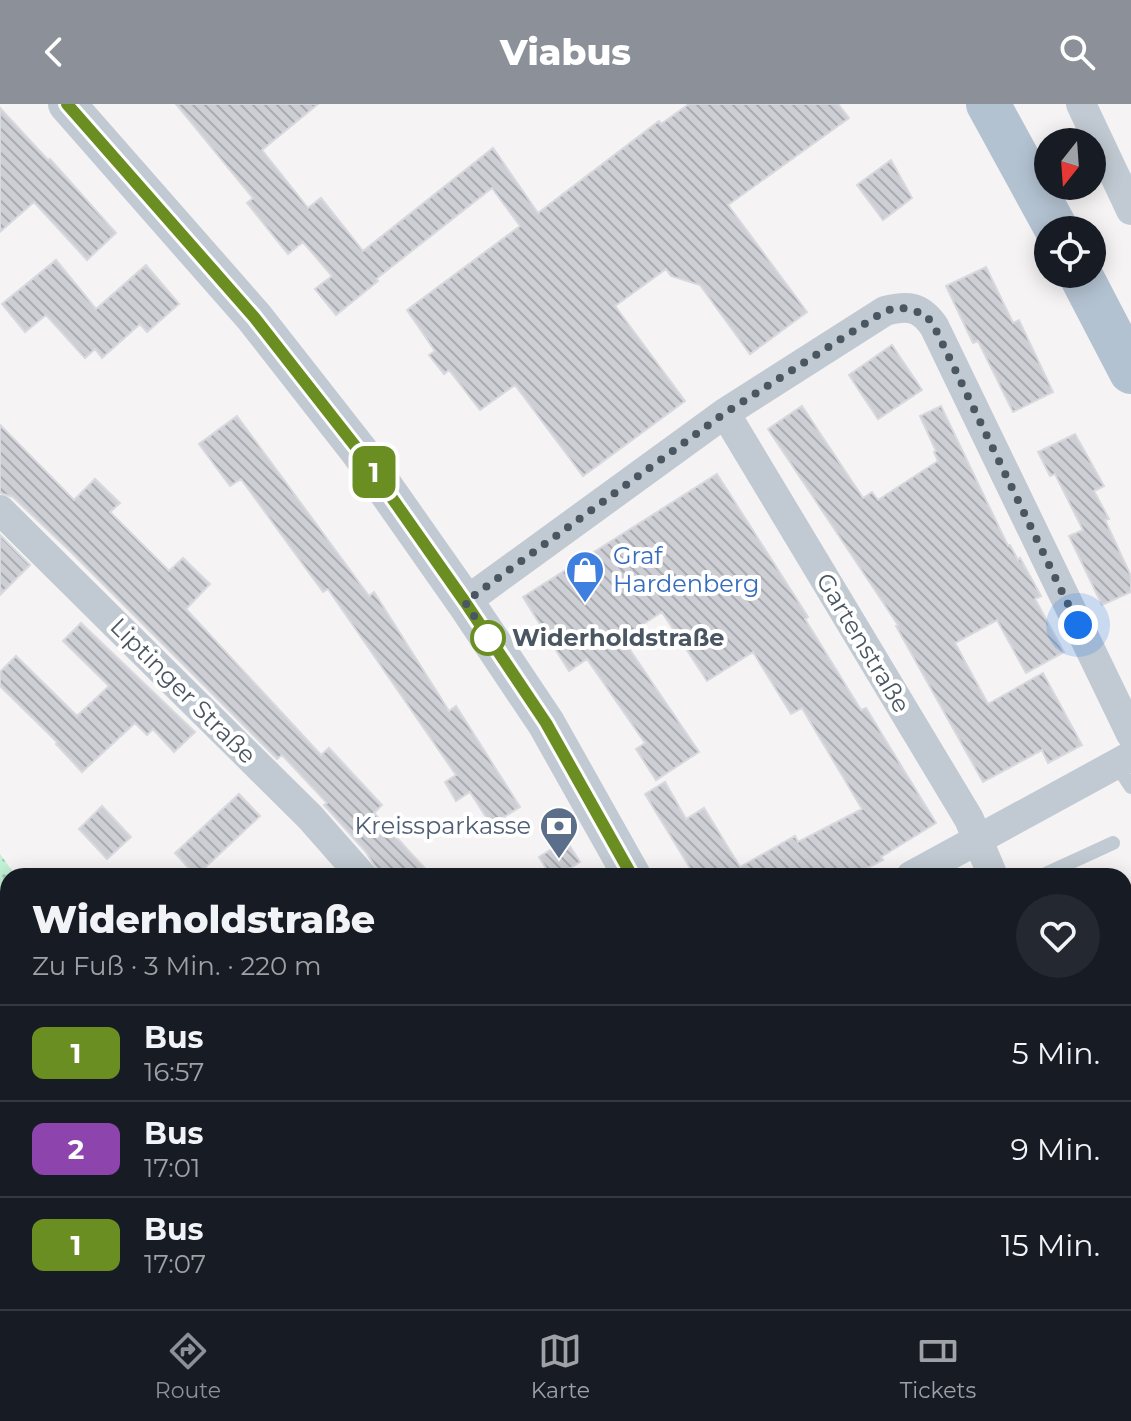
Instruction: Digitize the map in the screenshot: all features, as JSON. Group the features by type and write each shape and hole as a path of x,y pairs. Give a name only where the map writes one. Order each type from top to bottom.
{"main road":[{"path":"988,104 1049,216"},
{"path":"1087,288 1131,372"}],"street":[{"path":"67,104 254,317 359,451 546,723 628,868"},
{"path":"1081,104 1131,210"},
{"path":"465,602 725,413 885,311 899,307 925,314 934,326 1131,734"},
{"name":"Gartenstraße","path":"725,413 969,819 990,868"},
{"name":"Liptinger Straße","path":"0,510 310,817 355,868"},
{"path":"926,868 1126,769"}],"lane":[{"path":"1058,868 1113,843"}],"green space":[{"path":"0,854 10,868 0,868"}],"building":[{"path":"176,104 318,104 262,150 308,208 321,198 363,251 493,148 538,213 659,121 661,124 689,104 838,104 849,118 728,205 807,312 750,354 700,285 671,276 666,269 615,306 685,401 583,476 515,385 480,410 449,370 444,374 429,355 435,351 407,310 520,226 492,188 376,279 378,281 336,315 315,289 332,276 303,242 288,254 247,203 253,198"},
{"path":"0,108 116,233 87,260 34,202 0,232"},
{"path":"891,160 912,198 883,220 857,185"},
{"path":"56,260 96,309 146,265 179,304 147,332 140,324 102,358 95,349 85,358 46,315 25,332 2,304"},
{"path":"986,267 1013,323 1019,320 1053,392 1013,412 978,341 973,343 946,286"},
{"path":"892,345 922,390 878,419 849,375"},
{"path":"802,406 863,498 872,492 878,500 938,461 920,416 941,406 1008,546 1018,560 1020,558 1041,596 1035,599 1064,652 1026,673 997,620 955,643 988,704 1043,673 1082,745 1048,763 1042,750 983,782 898,625 768,429"},
{"path":"237,416 369,596 374,592 449,711 456,706 520,807 491,825 470,792 456,801 445,782 456,775 328,589 323,592 241,479 230,486 199,444"},
{"path":"0,425 74,500 95,479 120,503 110,512 169,571 183,558 210,584 186,609 321,755 329,748 382,805 374,813 425,868 376,868 366,852 324,805 327,803 282,755 277,759 71,552 13,497 0,493"},
{"path":"1075,434 1104,486 1094,491 1109,519 1105,520 1131,576 1131,592 1102,605 1069,536 1083,530 1055,474 1050,476 1038,452"},
{"path":"717,474 808,617 805,619 861,710 866,708 936,823 868,868 690,868 645,794 665,782 686,819 704,808 740,867 795,836 798,842 862,809 802,708 791,714 753,652 707,681 662,612 622,638 699,752 656,780 636,749 645,743 587,659 569,671 523,597"},
{"path":"0,535 30,565 0,595"},
{"path":"81,623 195,732 174,752 153,729 147,735 135,723 82,772 57,742 0,686 0,672 16,656 77,716 109,686 63,641"},
{"path":"239,794 260,816 205,868 189,868 175,853"},
{"path":"102,806 131,837 107,859 79,829"},
{"name":"Kreissparkasse","path":"566,840 580,862 571,868 546,868 539,857"}],"bus line":[{"name":"1","path":"67,104 254,317 359,451 546,723 628,868"}],"place":[{"name":"Graf Hardenberg","path":"585,604"},
{"name":"Widerholdstraße","path":"488,638"},
{"name":"Kreissparkasse","path":"559,860"}],"route":[{"path":"488,638 493,645 465,602 725,413 885,311 899,307 925,314 934,326 1078,625"}]}
